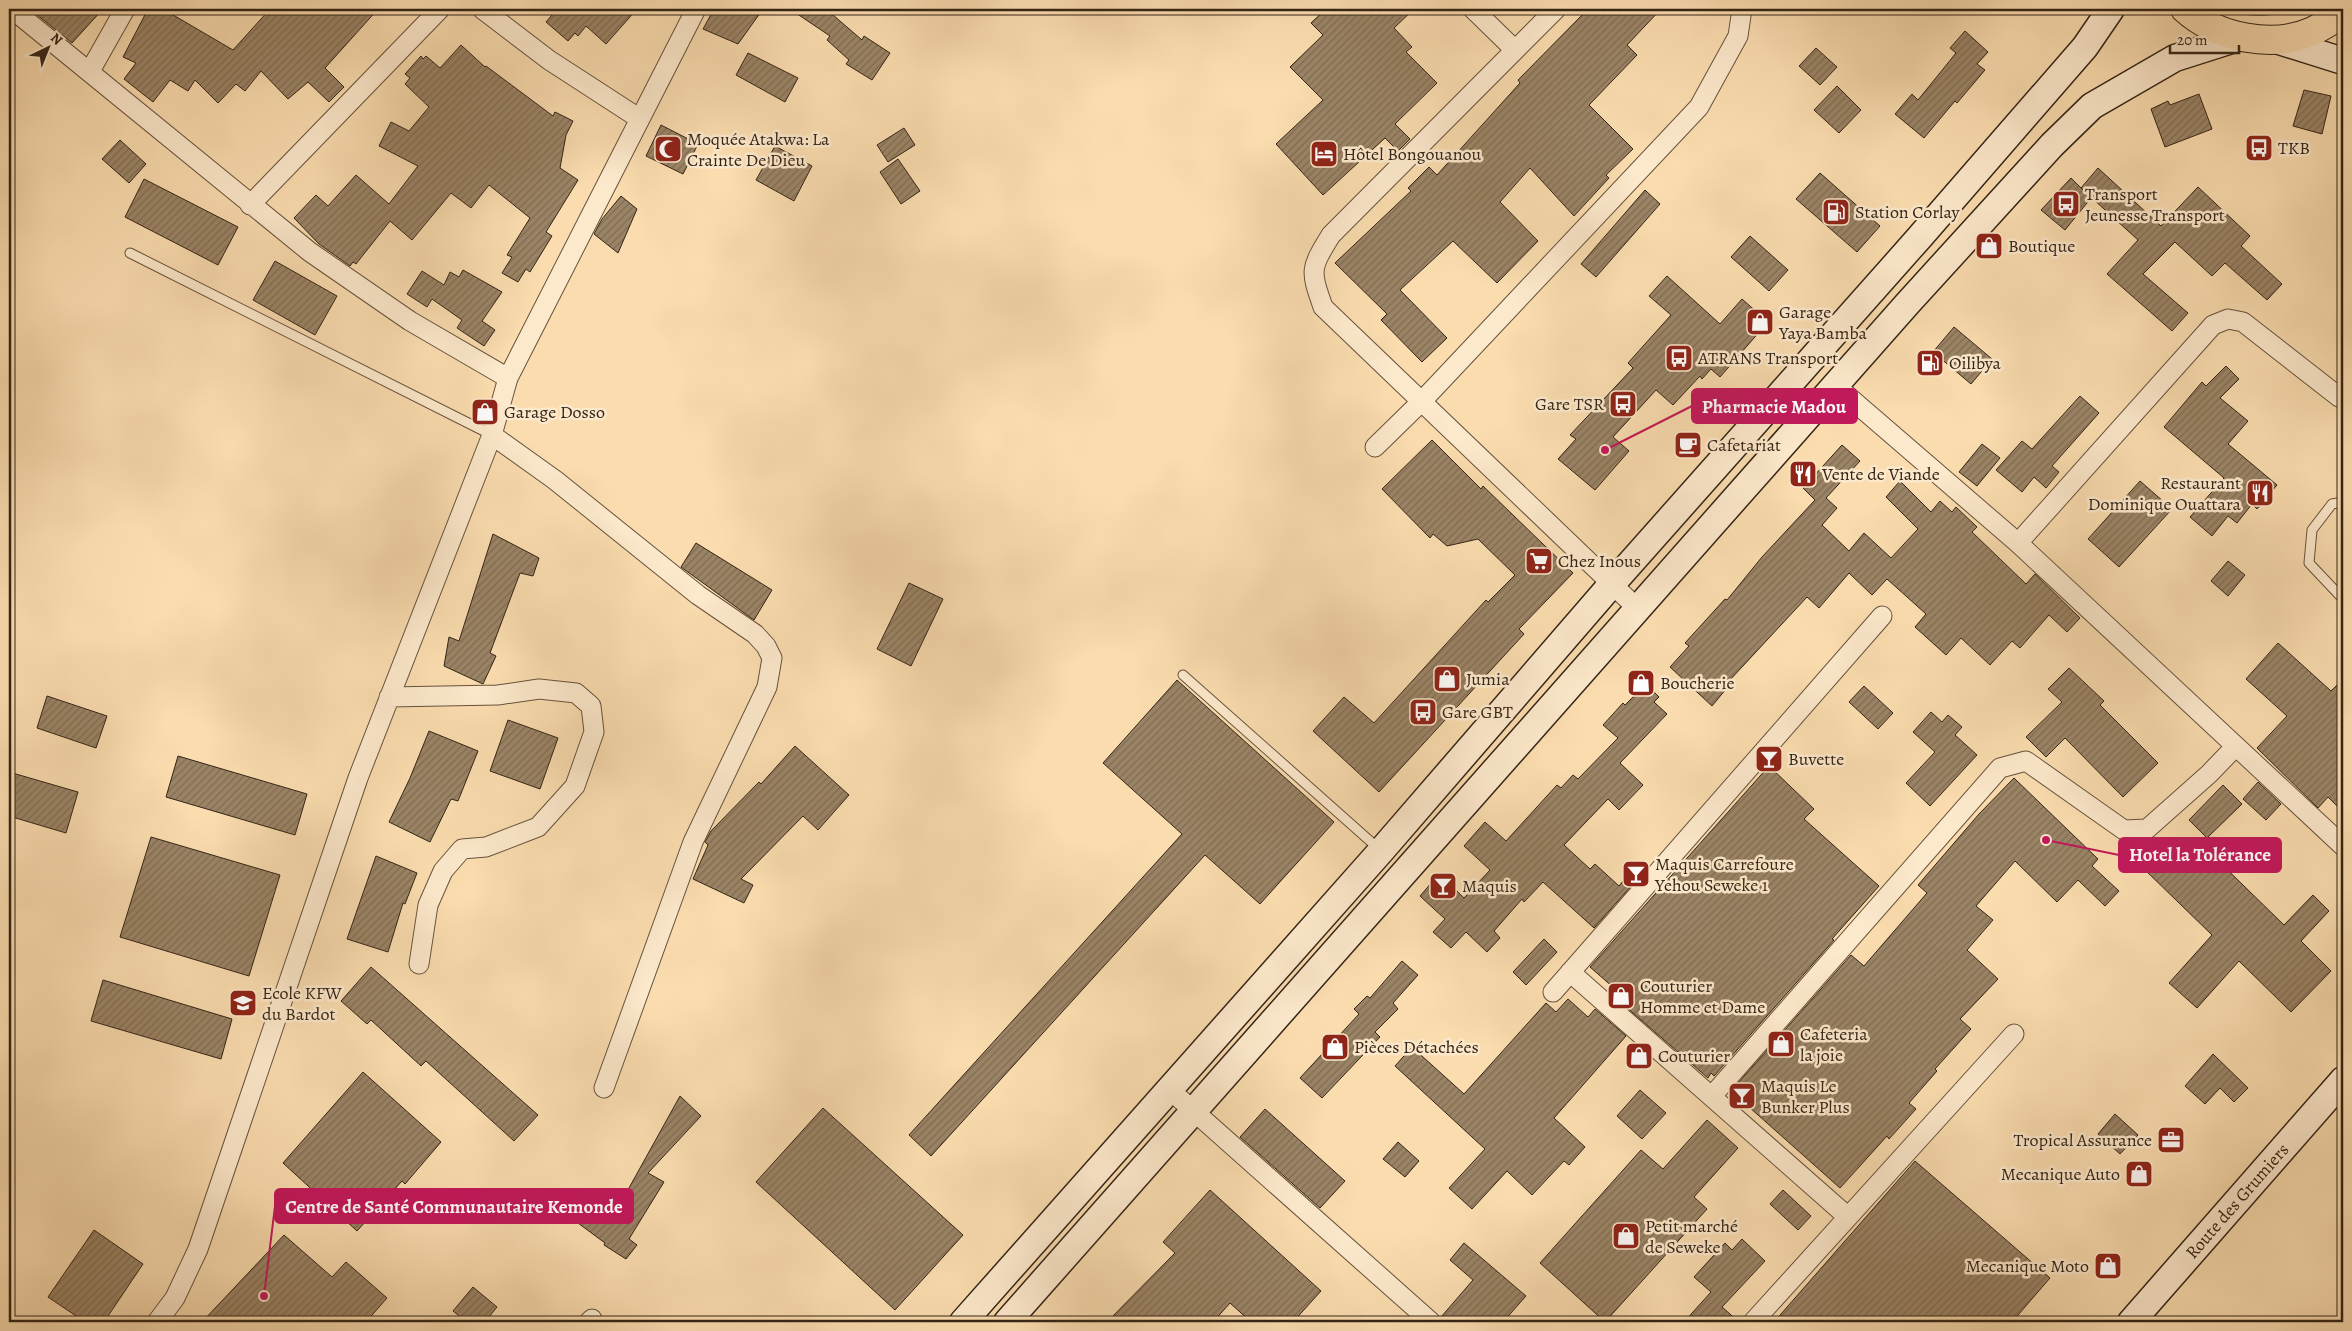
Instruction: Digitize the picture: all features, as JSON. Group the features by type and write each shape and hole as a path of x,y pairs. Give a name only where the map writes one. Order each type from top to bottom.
{"main road":[{"path":"963,1322 1381,851 1612,585 2061,76 2085,47 2111,9"},
{"path":"2185,9 2215,29 2241,37 2276,40 2343,61"},
{"path":"2276,40 2311,32 2343,13"},
{"path":"1007,1322 1836,386 2046,152 2092,106 2175,58 2241,37"},
{"name":"Route des Grumiers","path":"2131,1322 2343,1080"}],"street":[{"path":"12,9 310,252 396,311 508,378"},
{"path":"90,71 125,9"},
{"path":"250,205 440,9"},
{"path":"482,9 549,60 640,119"},
{"path":"157,1322 175,1298 198,1249 358,778 492,435 508,378 696,9"},
{"path":"1473,9 1515,50"},
{"path":"1556,9 1331,235 1317,257 1312,276 1323,307 1638,610"},
{"path":"1375,447 1422,401 1699,107 1738,36 1742,9"},
{"path":"2018,543 2213,325 2228,319 2243,322 2338,397 2343,398"},
{"path":"1836,386 2018,543 2343,846"},
{"path":"492,435 555,480 698,595 755,634 766,646 772,658 766,686 693,842 604,1088"},
{"path":"1553,992 1882,616"},
{"path":"390,697 498,696 539,689 576,693 591,706 594,732 576,786 538,827 486,847 462,849 443,871 428,905 419,964"},
{"path":"1712,1096 2000,768 2026,761 2124,830 2147,829 2209,774 2235,747"},
{"path":"1570,972 1848,1217"},
{"path":"1753,1322 2014,1034"},
{"path":"1170,1090 1431,1322"}],"lane":[{"path":"130,253 492,435"},
{"path":"2343,502 2332,504 2312,530 2309,563 2343,599"},
{"path":"1183,675 1381,851"}],"shaded area":[{"path":"2220,9 2293,9 2274,14 2256,15"}],"building":[{"path":"30,9 103,9 72,43"},
{"path":"148,9 163,9 233,50 270,9 378,9 325,68 344,87 329,102 308,82 288,99 261,71 245,91 236,84 218,103 195,80 188,91 170,80 153,102 124,79 136,63 123,57"},
{"path":"557,9 637,9 606,44 586,26 578,36 575,33 568,41 546,22"},
{"path":"714,9 763,9 738,44 703,29"},
{"path":"790,9 826,9 862,40 864,36 890,53 872,80 846,64 849,60 827,40 830,36"},
{"path":"1326,9 1414,9 1394,28 1412,47 1406,52 1437,83 1395,124 1410,139 1398,151 1385,138 1323,195 1276,144 1323,100 1290,67 1323,35 1311,23"},
{"path":"1588,9 1661,9 1627,45 1637,55 1589,105 1633,149 1606,175 1609,178 1574,216 1530,168 1500,202 1538,241 1497,283 1453,241 1400,290 1447,338 1422,362 1381,320 1387,314 1335,263 1411,191 1408,188 1429,167 1437,175 1520,83 1518,80"},
{"path":"1965,31 1988,52 1977,64 1985,70 1957,103 1955,101 1924,138 1895,114 1912,94 1918,100 1956,53 1950,48"},
{"path":"461,45 485,67 553,116 555,112 573,121 566,135 560,168 578,180 546,232 552,236 530,272 526,269 518,282 502,273 512,257 507,255 530,218 489,185 471,208 451,193 412,240 390,221 356,264 353,262 350,266 319,244 294,218 316,195 328,206 356,175 389,204 418,166 379,146 391,122 409,131 429,107 405,84 410,78 405,74 421,56 423,59 426,56 440,68"},
{"path":"1816,48 1837,67 1820,85 1799,66"},
{"path":"748,53 798,78 785,102 736,75"},
{"path":"1837,86 1861,110 1839,133 1814,110"},
{"path":"2304,90 2331,96 2322,134 2293,126"},
{"path":"2199,94 2212,129 2165,147 2151,109 2168,101 2170,105"},
{"path":"661,125 698,144 683,174 646,156"},
{"path":"904,128 915,145 888,162 877,145"},
{"path":"120,140 146,164 129,183 102,159"},
{"path":"775,146 812,166 794,201 756,180"},
{"path":"898,159 920,191 901,204 880,172"},
{"path":"2098,168 2161,226 2198,187 2250,236 2241,246 2282,284 2267,300 2225,263 2212,276 2175,242 2143,274 2188,313 2172,331 2107,274 2138,240 2081,188"},
{"path":"1820,173 1880,226 1857,252 1796,199"},
{"path":"2071,178 2091,198 2065,230 2041,210"},
{"path":"144,179 238,227 218,265 125,217"},
{"path":"1645,190 1660,204 1596,277 1581,264"},
{"path":"621,196 637,209 618,253 594,234 602,219"},
{"path":"1750,236 1788,270 1769,291 1731,257"},
{"path":"275,261 337,296 315,335 253,300"},
{"path":"463,270 502,292 482,321 495,330 484,346 457,328 462,320 432,299 427,307 407,294 422,271 444,285 450,272 459,277"},
{"path":"1667,276 1720,324 1742,299 1768,322 1720,377 1711,369 1702,379 1700,376 1673,405 1656,390 1613,437 1629,451 1595,490 1558,459 1576,439 1570,435 1633,368 1628,363 1671,315 1649,296"},
{"path":"1954,327 1992,359 1971,384 1933,352"},
{"path":"2226,366 2239,379 2220,398 2248,421 2228,444 2277,485 2257,509 2252,504 2237,523 2228,516 2212,536 2190,517 2224,478 2164,427 2202,382 2206,386"},
{"path":"2080,396 2099,413 2052,466 2059,472 2046,488 2034,477 2022,492 1996,470 2022,441 2032,449"},
{"path":"1432,440 1481,489 1483,486 1573,573 1519,629 1524,634 1379,792 1313,731 1344,697 1374,723 1486,600 1488,602 1515,575 1478,539 1447,546 1433,534 1430,538 1382,489"},
{"path":"1982,444 2000,458 1977,486 1959,472"},
{"path":"1842,445 1860,461 1826,498 1837,508 1822,525 1849,551 1864,533 1891,558 1918,529 1886,497 1900,481 1931,512 1940,501 1952,512 1956,507 1977,527 1972,532 2026,584 2035,574 2080,618 2067,632 2049,615 2020,648 2012,641 1990,665 1961,638 1946,655 1915,627 1926,614 1887,579 1872,595 1849,573 1819,608 1807,597 1729,681 1731,683 1712,706 1670,667 1689,646 1685,643 1725,599 1727,600 1762,557 1815,500 1803,488"},
{"path":"2140,481 2172,509 2119,567 2088,539"},
{"path":"493,534 539,558 533,576 520,573 490,653 496,656 483,684 444,666 449,637 459,641"},
{"path":"696,543 772,590 754,620 681,567"},
{"path":"2228,561 2245,575 2228,596 2211,581"},
{"path":"909,583 943,599 911,666 877,649"},
{"path":"2278,643 2331,691 2343,679 2343,812 2328,797 2318,808 2257,748 2287,716 2246,679"},
{"path":"2069,668 2104,701 2100,705 2158,763 2123,797 2065,738 2046,757 2026,737 2062,702 2048,689"},
{"path":"1177,680 1334,822 1260,904 1205,855 931,1156 909,1135 1182,834 1103,763"},
{"path":"1646,684 1659,697 1654,702 1667,714 1620,763 1643,785 1619,810 1608,799 1564,845 1590,869 1595,864 1619,886 1639,861 1647,868 1594,928 1543,882 1524,902 1522,899 1494,931 1500,938 1487,952 1466,932 1451,948 1433,932 1445,919 1420,896 1439,874 1464,898 1490,870 1464,846 1485,822 1506,841 1557,785 1561,788 1573,775 1578,779 1618,738 1603,725 1623,703 1625,705"},
{"path":"1864,686 1893,713 1878,729 1849,702"},
{"path":"47,696 107,716 96,748 37,728"},
{"path":"1931,712 1942,722 1948,715 1962,727 1955,735 1977,755 1930,806 1906,783 1935,752 1913,732"},
{"path":"508,720 558,738 540,789 490,771"},
{"path":"429,731 478,751 458,801 451,799 430,842 389,822 410,778"},
{"path":"795,746 849,795 818,830 803,816 741,879 753,885 744,903 693,879 708,845 705,842 711,831 759,782 761,784"},
{"path":"178,756 307,794 295,835 166,797"},
{"path":"1769,766 1814,809 1804,819 1879,886 1714,1076 1711,1073 1708,1078 1610,993 1614,988 1590,967"},
{"path":"9,772 78,792 66,833 9,816"},
{"path":"2014,778 2098,859 2092,866 2119,891 2105,906 2078,880 2057,902 2015,861 1976,906 1993,920 1967,950 1998,979 1960,1019 1971,1029 1935,1069 1937,1071 1909,1103 1916,1109 1889,1139 1887,1136 1840,1188 1731,1091 1851,955 1864,966 1927,893 1918,885 1979,814"},
{"path":"2258,782 2281,804 2266,820 2243,799"},
{"path":"2223,785 2242,804 2207,838 2189,820"},
{"path":"151,837 280,875 249,976 120,937"},
{"path":"2203,846 2284,925 2313,895 2329,911 2301,941 2331,971 2291,1012 2239,961 2197,1008 2169,983 2212,935 2143,868 2164,847 2184,866"},
{"path":"376,856 417,873 405,904 403,903 388,952 347,939"},
{"path":"1544,939 1557,952 1526,985 1513,972"},
{"path":"1402,961 1418,975 1393,1003 1398,1009 1375,1032 1380,1037 1322,1098 1300,1078 1359,1014 1354,1009 1367,996 1370,998"},
{"path":"371,967 538,1115 514,1141 426,1061 421,1066 371,1020 367,1024 341,1001"},
{"path":"103,980 232,1019 221,1059 91,1021"},
{"path":"1568,999 1588,1017 1595,1009 1626,1036 1554,1118 1585,1147 1569,1165 1564,1161 1532,1195 1507,1171 1472,1209 1449,1188 1485,1149 1395,1066 1412,1047 1464,1094 1546,1003 1556,1012"},
{"path":"2213,1054 2248,1088 2234,1102 2220,1088 2205,1104 2185,1086"},
{"path":"363,1072 441,1142 405,1184 402,1181 357,1231 283,1163"},
{"path":"1640,1090 1666,1113 1642,1139 1617,1116"},
{"path":"680,1096 701,1116 648,1173 664,1182 629,1239 637,1245 626,1259 604,1245 605,1243 578,1223 589,1209 609,1224"},
{"path":"823,1108 963,1235 895,1310 756,1182"},
{"path":"1265,1109 1345,1181 1320,1208 1240,1137"},
{"path":"2115,1114 2138,1135 2120,1154 2098,1134"},
{"path":"1707,1120 1738,1148 1694,1197 1707,1209 1605,1322 1540,1263 1641,1150 1663,1169"},
{"path":"1398,1142 1419,1161 1405,1177 1383,1159"},
{"path":"1915,1161 2050,1278 2012,1322 1774,1322"},
{"path":"1210,1190 1321,1291 1293,1322 1251,1322 1230,1303 1213,1322 1107,1322 1175,1253 1163,1242"},
{"path":"1783,1190 1811,1216 1798,1230 1770,1204"},
{"path":"94,1230 143,1264 104,1322 85,1322 48,1297"},
{"path":"284,1235 332,1277 346,1262 387,1298 366,1322 202,1322"},
{"path":"1742,1239 1765,1261 1722,1307 1739,1322 1684,1322 1711,1292 1694,1277 1725,1243 1732,1250"},
{"path":"1464,1243 1526,1296 1503,1322 1442,1322 1441,1317 1473,1280 1450,1260"},
{"path":"473,1287 497,1307 485,1322 467,1322 453,1311"}],"place":[{"name":"TKB","path":"2259,148"},
{"name":"Moquée Atakwa: La Crainte De Dieu","path":"668,149"},
{"name":"Hôtel Bongouanou","path":"1324,154"},
{"name":"Transport Jeunesse Transport","path":"2066,204"},
{"name":"Station Corlay","path":"1836,212"},
{"name":"Boutique","path":"1989,246"},
{"name":"Garage Yaya Bamba","path":"1760,322"},
{"name":"ATRANS Transport","path":"1679,358"},
{"name":"Oilibya","path":"1930,363"},
{"name":"Gare TSR","path":"1623,404"},
{"name":"Garage Dosso","path":"485,412"},
{"name":"Cafetariat","path":"1688,445"},
{"name":"Pharmacie Madou","path":"1605,450"},
{"name":"Vente de Viande","path":"1803,474"},
{"name":"Restaurant Dominique Ouattara","path":"2260,493"},
{"name":"Chez Inous","path":"1539,561"},
{"name":"Jumia","path":"1447,679"},
{"name":"Boucherie","path":"1641,683"},
{"name":"Gare GBT","path":"1423,712"},
{"name":"Buvette","path":"1769,759"},
{"name":"Hotel la Tolérance","path":"2046,840"},
{"name":"Maquis Carrefoure Yehou Seweke 1","path":"1636,874"},
{"name":"Maquis","path":"1443,886"},
{"name":"Couturier Homme et Dame","path":"1621,996"},
{"name":"Ecole KFW du Bardot","path":"243,1003"},
{"name":"Cafeteria la joie","path":"1781,1044"},
{"name":"Pièces Détachées","path":"1335,1047"},
{"name":"Couturier","path":"1639,1056"},
{"name":"Maquis Le Bunker Plus","path":"1742,1096"},
{"name":"Tropical Assurance","path":"2171,1140"},
{"name":"Mecanique Auto","path":"2139,1174"},
{"name":"Petit marché de Seweke","path":"1626,1236"},
{"name":"Mecanique Moto","path":"2108,1266"},
{"name":"Centre de Santé Communautaire Kemonde","path":"264,1296"}]}
